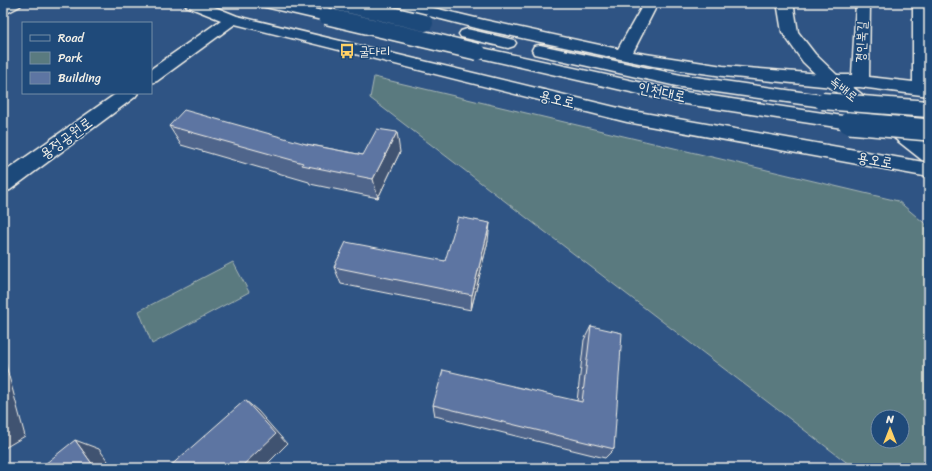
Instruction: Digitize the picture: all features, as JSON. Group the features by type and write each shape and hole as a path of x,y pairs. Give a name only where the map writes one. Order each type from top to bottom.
{"main road":[{"path":"3,10 15,3"},
{"name":"용오로","path":"191,3 232,19 627,116 929,170"},
{"name":"인천대로","path":"266,3 678,97 849,123 929,130"},
{"name":"인천대로","path":"341,3 467,34 681,81 822,101 929,109"},
{"path":"360,3 365,52"},
{"name":"경인북길","path":"395,3 458,14 653,61 722,70 833,81 860,81 926,90 920,3"},
{"path":"623,55 651,3"},
{"name":"독배로","path":"787,3 786,8 790,32 809,58 833,81 929,155"},
{"name":"경인북길","path":"860,81 863,3"},
{"path":"152,76 232,19"},
{"name":"용정공원로","path":"3,184 128,94"}],"green space":[{"path":"374,77 898,201 929,227 929,468 854,468 370,98"},
{"path":"233,262 249,292 152,344 139,311"}],"building":[{"path":"184,110 306,144 363,155 377,129 397,132 373,179 302,165 303,163 169,126"},
{"path":"458,217 490,223 472,295 334,267 346,242 445,261"},
{"path":"591,326 622,333 614,449 433,405 443,370 582,402"},
{"path":"245,400 276,434 240,468 168,468"},
{"path":"75,440 95,468 40,468"}],"place":[{"name":"굴다리","path":"347,51"}]}
